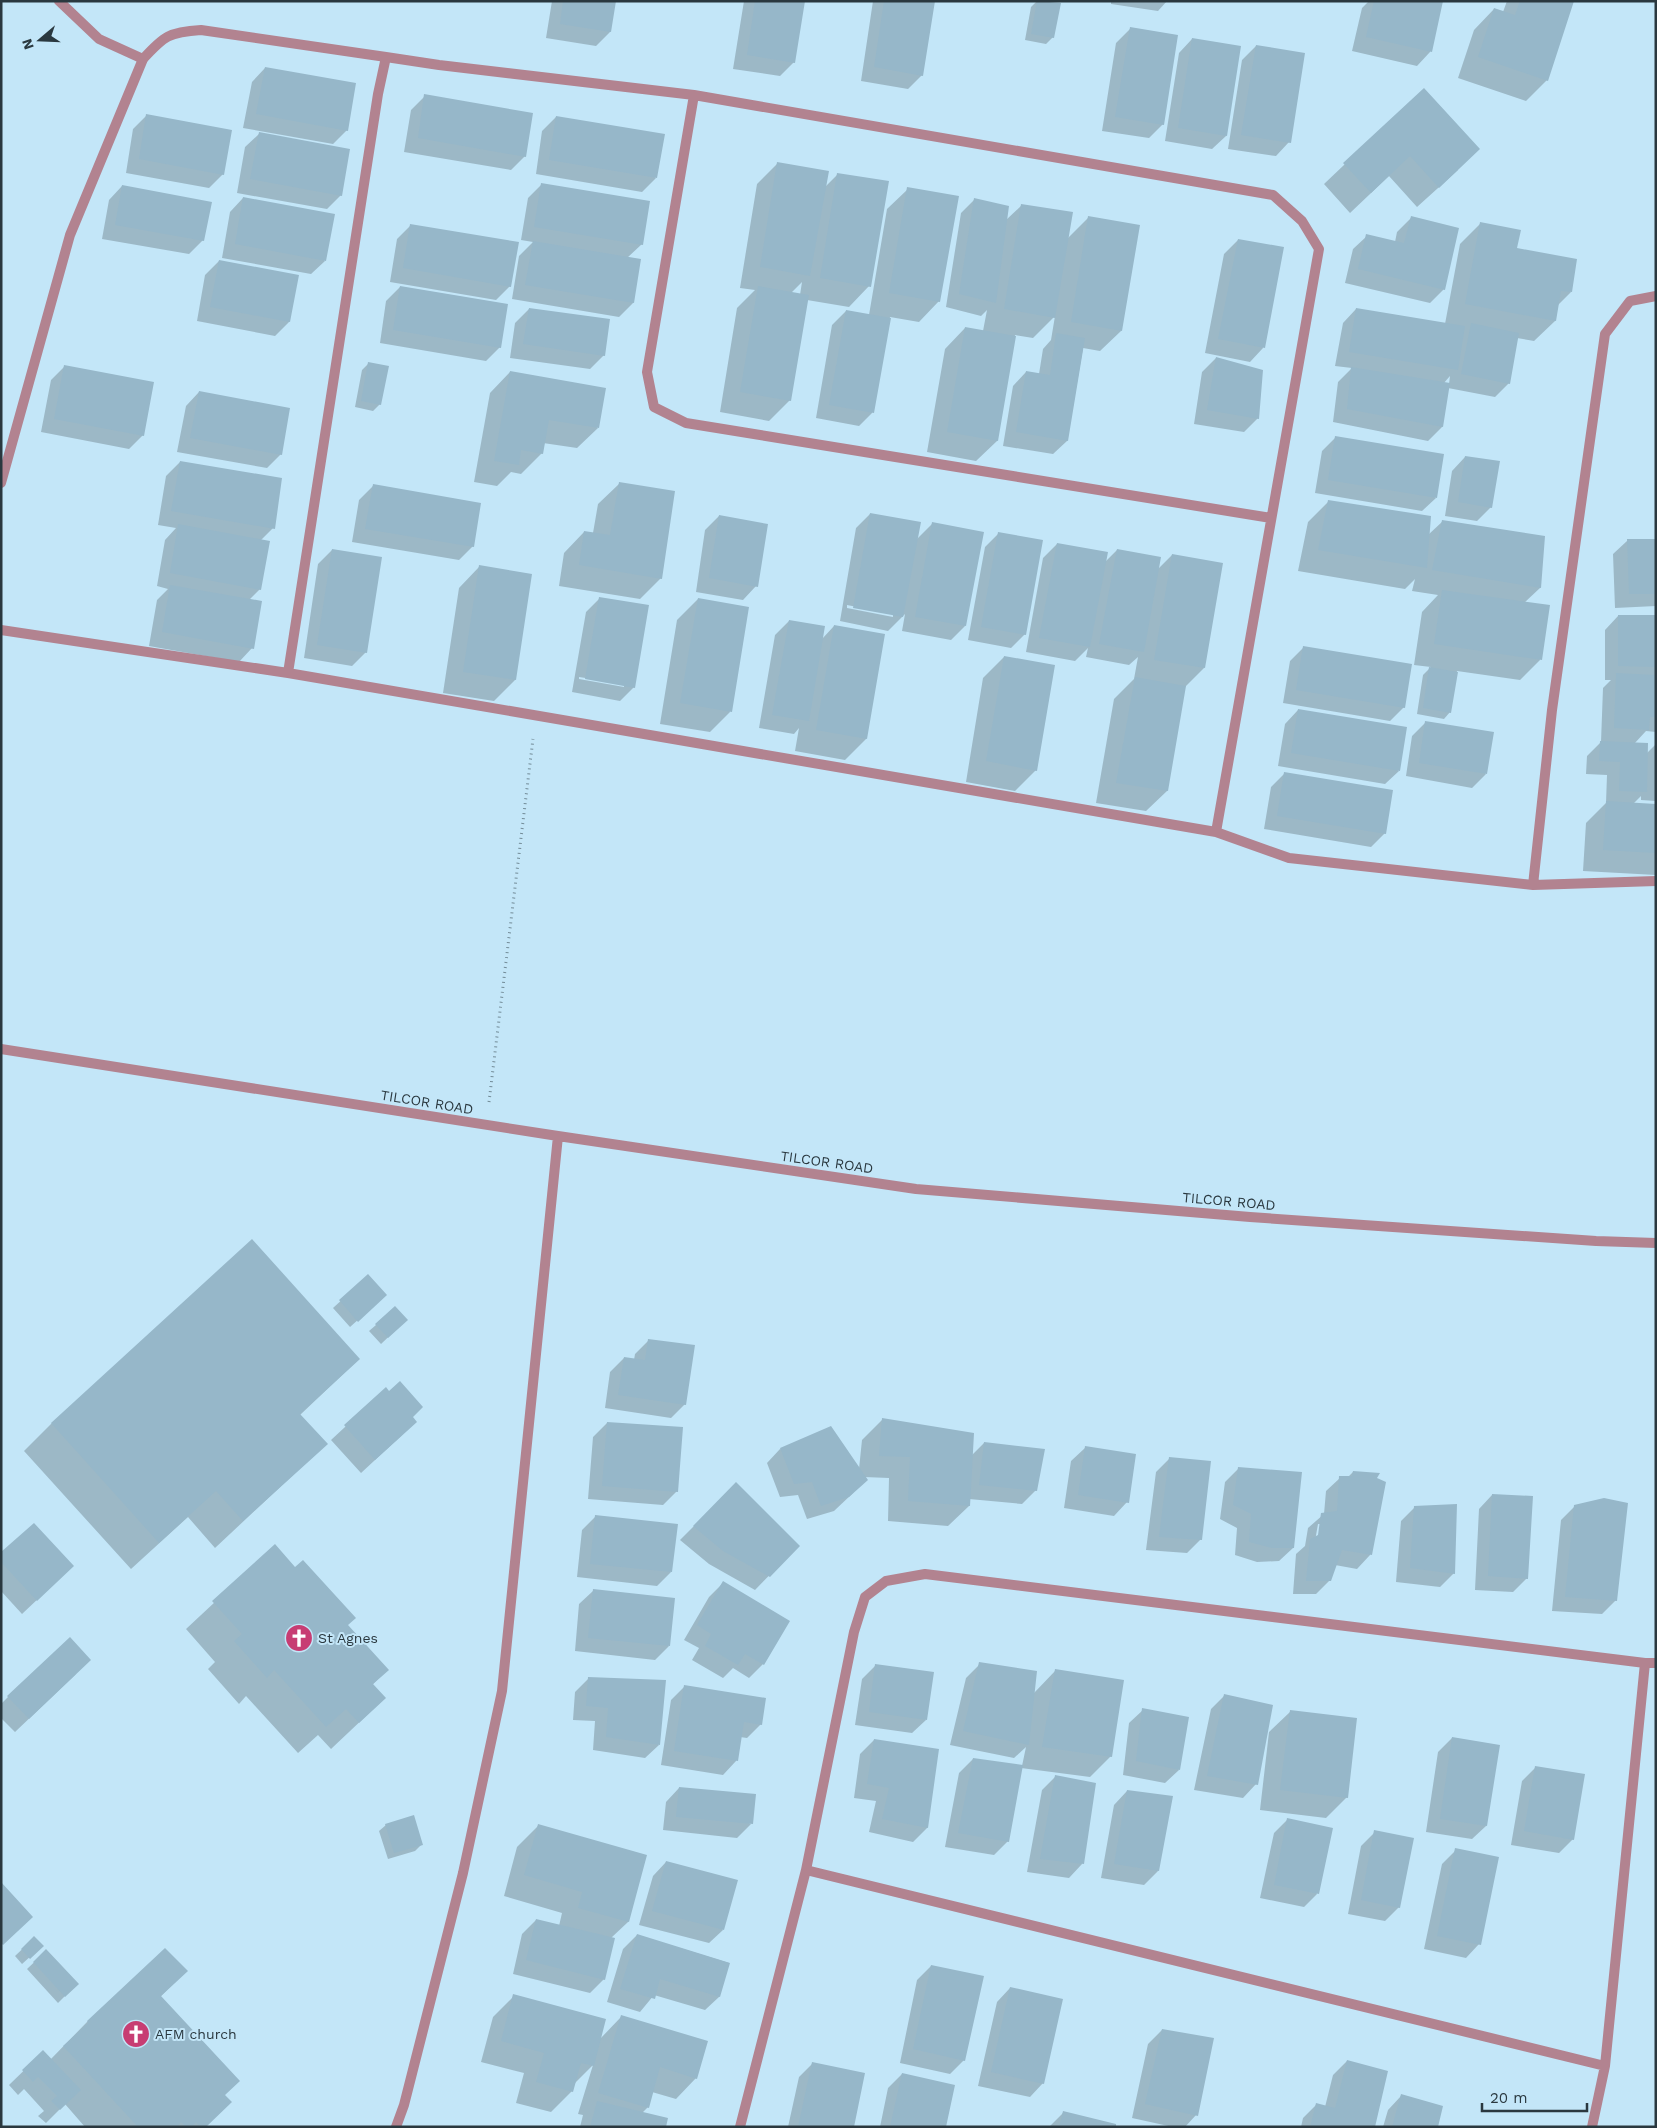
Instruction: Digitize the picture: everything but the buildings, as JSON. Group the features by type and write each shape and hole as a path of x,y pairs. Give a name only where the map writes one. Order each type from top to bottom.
{"street":[{"path":"59,1 99,39 143,59"},
{"path":"1,483 70,235 143,59 160,40 177,31 201,30 439,65 694,95 1273,195 1302,220 1318,249 1216,832"},
{"path":"288,673 378,94 386,57"},
{"path":"694,95 647,372 654,407 686,423 1271,518"},
{"path":"1533,885 1552,710 1604,334 1630,300 1656,296"},
{"path":"1,630 288,673 1216,832 1289,858 1533,885 1656,881"},
{"name":"TILCOR ROAD","path":"1,1049 486,1125 916,1189 1260,1218 1596,1241 1656,1243"},
{"path":"396,2127 404,2105 462,1873 502,1691 558,1136"},
{"path":"740,2127 806,1870 854,1632 865,1597 886,1581 925,1574 1650,1663 1605,2066 1592,2127"},
{"path":"806,1870 1605,2066"}],"path":[{"path":"486,1125 536,716"}],"place":[{"name":"St Agnes","path":"299,1638"},
{"name":"AFM church","path":"136,2034"}]}
